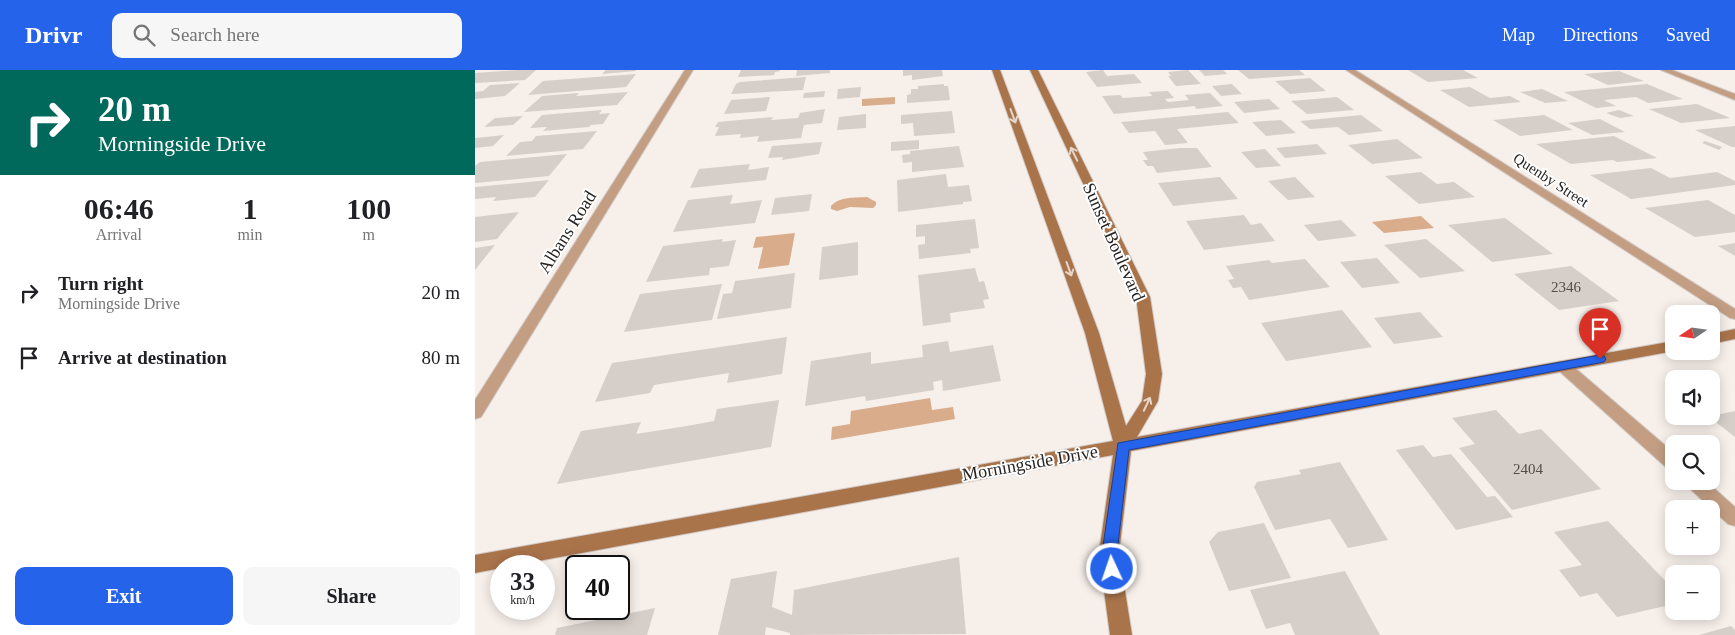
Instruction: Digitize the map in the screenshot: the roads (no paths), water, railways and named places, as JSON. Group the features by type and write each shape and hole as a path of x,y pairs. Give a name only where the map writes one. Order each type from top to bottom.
{"street":[{"name":"Albans Road","path":"475,413 689,70"},
{"name":"Sunset Boulevard","path":"997,70 1092,333 1123,446 1109,553 1121,635"},
{"name":"Sunset Boulevard","path":"1034,70 1143,297 1154,374 1150,401 1123,446"},
{"name":"Quenby Street","path":"1350,70 1735,316"},
{"path":"1665,70 1735,97"},
{"path":"1720,337 1735,334"},
{"name":"Morningside Drive","path":"475,564 1665,348"},
{"path":"1563,366 1665,456"},
{"path":"1703,490 1735,518"}]}
